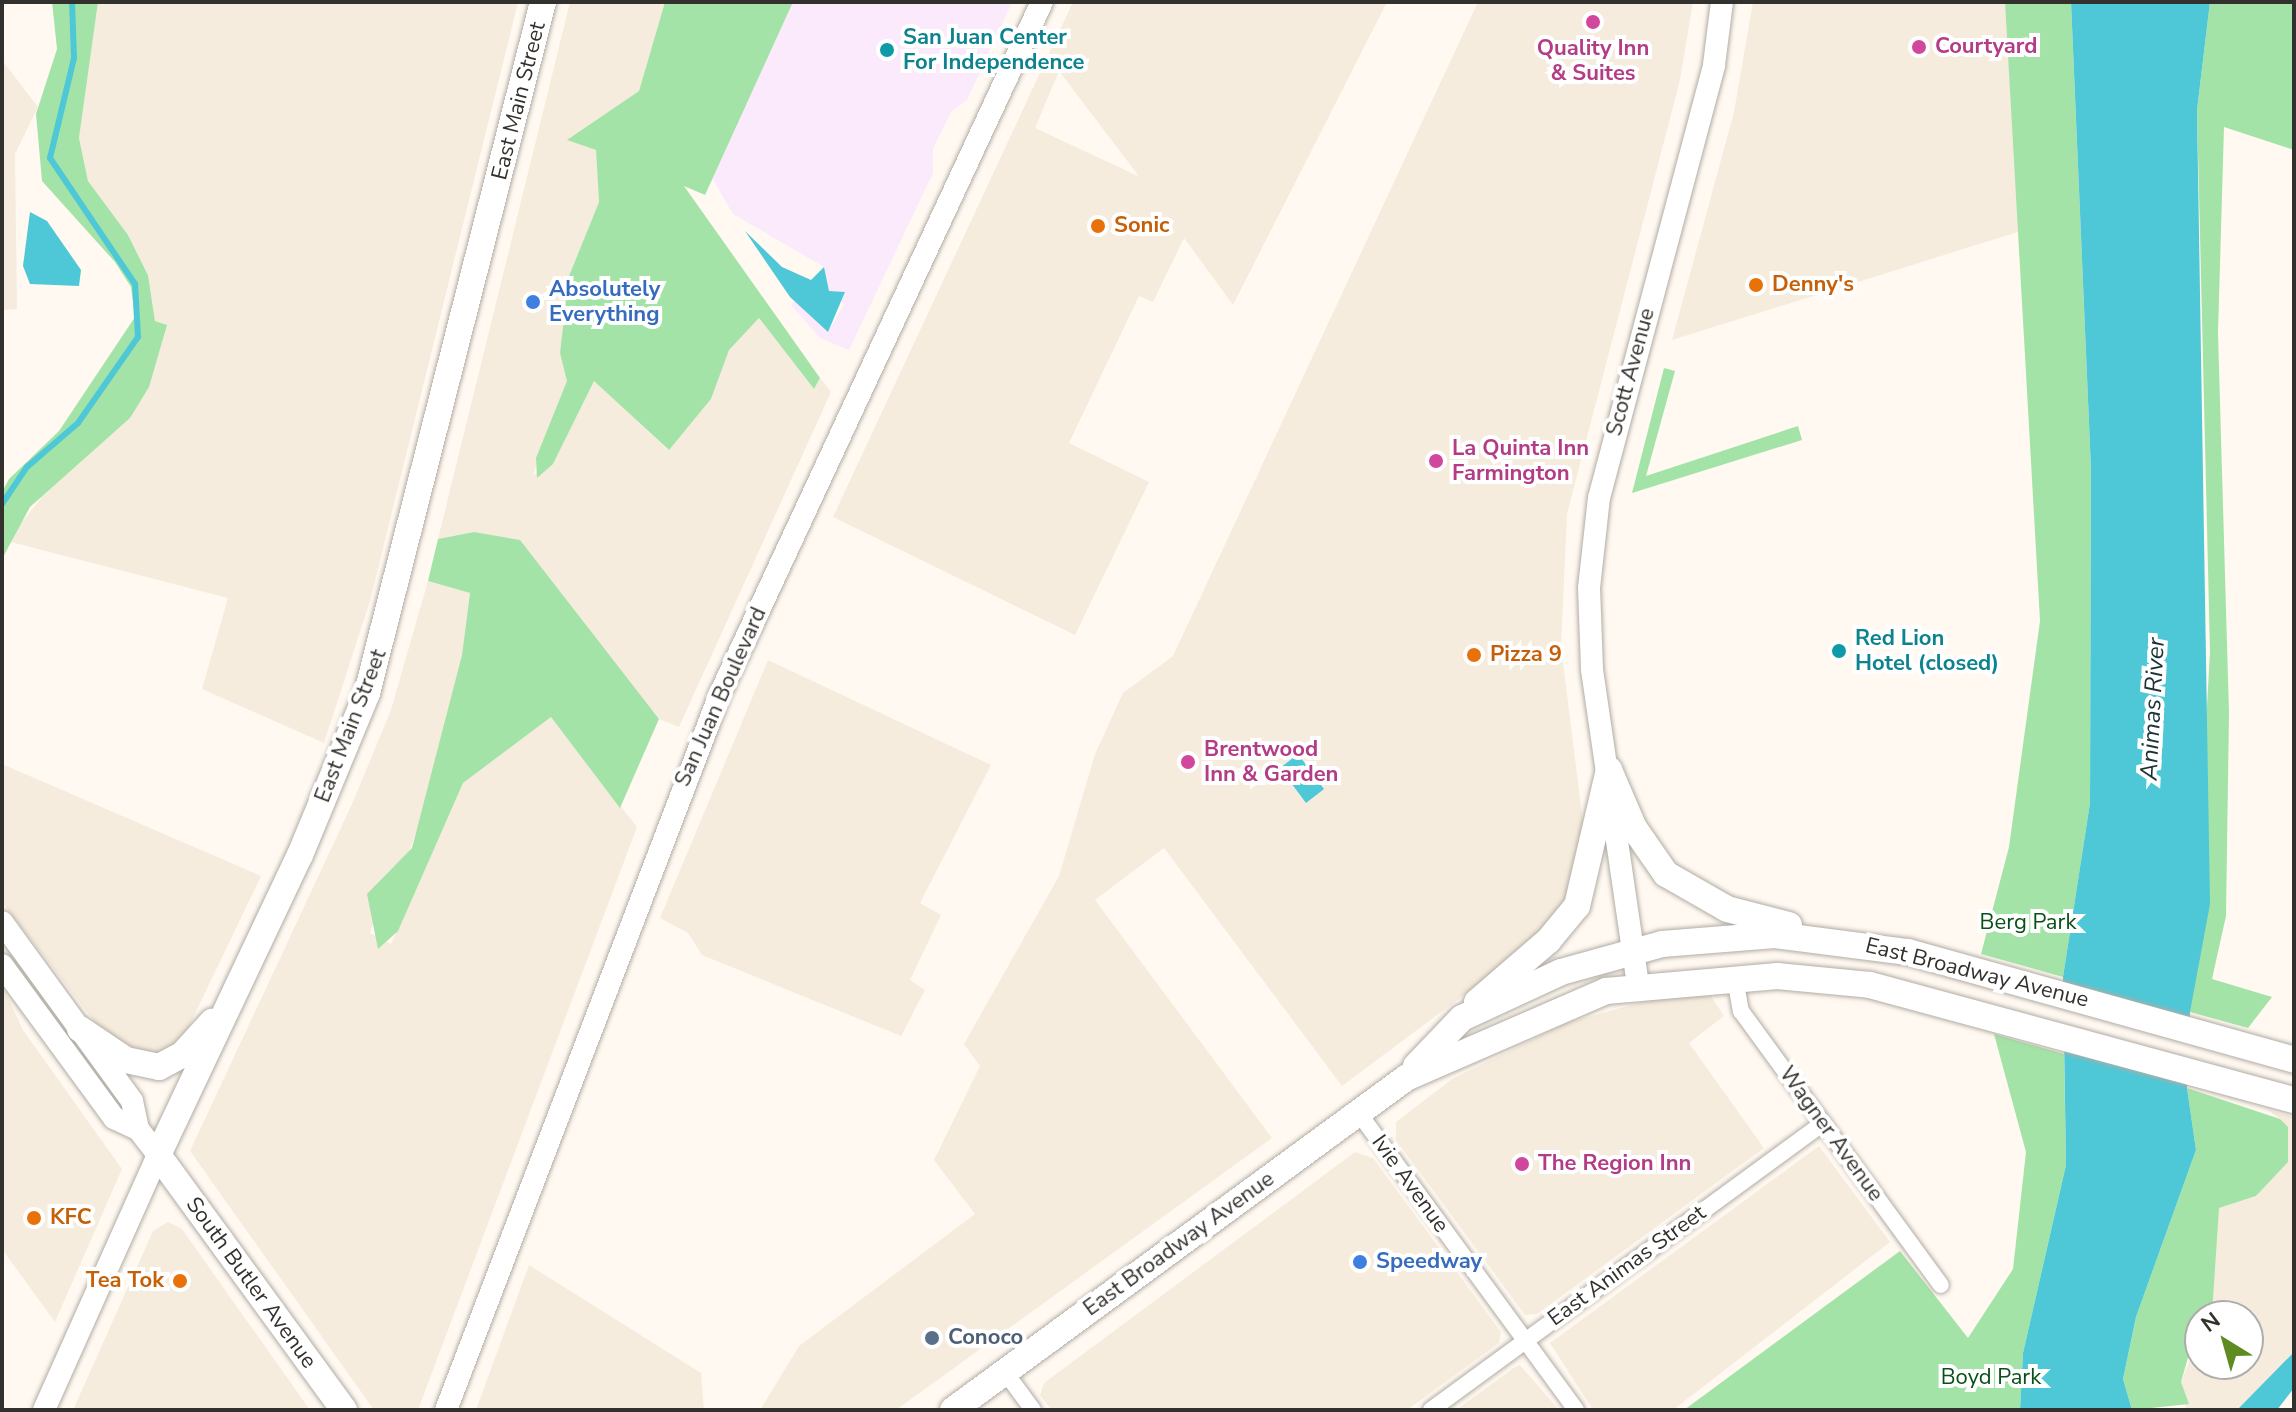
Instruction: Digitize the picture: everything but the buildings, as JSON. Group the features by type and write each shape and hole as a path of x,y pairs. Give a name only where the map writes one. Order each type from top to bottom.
{"main road":[{"name":"East Main Street","path":"44,1410 158,1155 231,1002 367,693 543,2"},
{"name":"San Juan Boulevard","path":"446,1410 720,694 1042,2"},
{"name":"Scott Avenue","path":"1638,985 1590,615 1599,498 1714,65 1722,2"},
{"path":"1609,770 1648,851 1681,886 1727,909 1875,944"},
{"path":"1462,1018 1577,906 1609,770"},
{"path":"2,922 132,1101 138,1129 158,1155"},
{"name":"East Broadway Avenue","path":"1406,1078 1462,1018 1533,982 1633,949 1741,935 1875,944 2294,1060"},
{"path":"2,965 114,1118 138,1129"},
{"name":"East Broadway Avenue","path":"953,1410 1406,1078 1545,1012 1638,985 1735,978 1870,985 2294,1100"},
{"path":"80,1029 126,1060 159,1067 182,1055 231,1002"},
{"name":"South Butler Avenue","path":"158,1155 344,1410"}],"street":[{"name":"Wagner Avenue","path":"1735,978 1741,1011 1941,1285"},
{"name":"Ivie Avenue","path":"1358,1112 1576,1410"},
{"name":"East Animas Street","path":"1431,1410 1823,1123"},
{"path":"1005,1372 1033,1410"}],"shaded area":[{"path":"98,2 518,2 370,601 324,743 202,689 228,598 7,541 53,483 130,418 166,325 155,321 148,274 128,235 88,181 79,138"},
{"path":"570,2 665,2 639,91 568,140 596,150 599,202 569,276 561,353 567,381 533,475 553,464 594,380 668,450 711,399 728,350 759,318 814,389 820,378 831,392 679,727 659,719 503,540 474,532 438,539"},
{"path":"793,2 1012,2 967,100 951,112 933,149 933,173 849,350 820,338 791,305 796,297 828,332 844,304 829,292 824,267 733,214 712,178"},
{"path":"1073,2 1387,2 1233,305 1184,238 1153,302 1139,296 1069,443 1149,482 1075,635 833,517","holes":["1059,71 1138,175 1035,128"]},
{"path":"1478,2 1693,2 1680,80 1567,514 1561,647 1585,839 1566,905 1527,948 1342,1086 1164,848 1095,900 1272,1138 896,1410 760,1410 799,1346 975,1214 934,1160 980,1066 964,1044 1059,876 1095,754 1123,693 1173,656"},
{"path":"1753,2 2005,2 2021,231 1672,340 1734,112"},
{"path":"2,60 38,107 15,154 17,309 2,310"},
{"path":"428,581 470,593 462,655 436,775 407,858 387,873 370,933 391,944 463,783 551,717 637,827 418,1410 374,1410 190,1151 352,804 391,710"},
{"path":"768,660 991,765 920,903 941,915 910,980 925,990 901,1036 702,955 688,933 660,918"},
{"path":"2,764 261,876 181,1043 150,1058 105,1035 2,902"},
{"path":"2,985 23,1030 122,1169 55,1322 2,1249"},
{"path":"1709,993 1724,1016 1689,1043 1764,1148 1537,1314 1525,1315 1396,1140 1396,1122 1452,1079 1566,1023 1657,998"},
{"path":"2268,1110 2294,1117 2294,1352 2237,1410 2186,1410 2181,1382 2184,1374 2184,1380 2264,1380 2264,1300 2212,1300 2214,1224 2219,1208 2257,1196 2280,1119"},
{"path":"1819,1146 1890,1242 1673,1410 1593,1410 1550,1343"},
{"path":"1355,1152 1373,1158 1501,1332 1499,1343 1407,1410 1051,1410 1040,1395 1044,1383"},
{"path":"168,1222 182,1229 310,1410 73,1410 153,1231"},
{"path":"529,1265 701,1373 704,1410 476,1410"},
{"path":"1520,1365 1559,1410 1456,1410 1515,1367"}],"green space":[{"path":"52,2 98,2 79,138 88,181 128,235 148,275 155,321 167,325 149,387 130,418 30,507 2,559 2,492 9,479 59,431 135,317 131,287 115,262 42,181 36,114 57,49"},
{"path":"665,2 793,2 705,195 684,186 820,378 814,389 759,318 729,350 711,399 669,450 594,381 553,464 537,478 536,458 567,381 560,353 569,276 599,202 596,150 567,140 639,91"},
{"name":"Berg Park","path":"2005,2 2071,2 2091,470 2090,803 2063,977 1981,954 2009,847 2040,621"},
{"path":"2210,2 2294,2 2294,150 2224,127 2218,333 2229,713 2226,916 2212,979 2272,997 2248,1028 2190,1012 2210,652 2197,110"},
{"path":"1664,368 1675,371 1646,476 1798,426 1802,440 1632,493"},
{"path":"474,532 520,540 659,719 620,808 551,717 463,783 398,931 378,949 367,894 412,848 462,655 470,593 428,581 438,539"},
{"name":"Boyd Park","path":"1994,1034 2064,1054 2066,1165 2023,1353 2020,1410 1684,1410 1900,1251 1968,1338 2013,1269 2026,1152"},
{"path":"2187,1088 2280,1119 2288,1127 2288,1162 2256,1196 2219,1208 2213,1300 2184,1300 2184,1372 2181,1382 2189,1404 2132,1410 2123,1379 2136,1317 2196,1150"}],"water":[{"name":"Animas River","path":"2071,2 2210,2 2197,110 2210,904 2190,1012 2187,1088 2196,1150 2136,1317 2123,1379 2132,1410 2020,1410 2023,1353 2066,1165 2063,977 2090,803 2091,470"},
{"path":"30,212 47,221 81,270 79,286 30,284 23,266"},
{"path":"745,231 782,267 811,280 824,267 829,291 845,292 828,332 790,297"},
{"path":"1298,754 1324,789 1306,803 1280,768"},
{"path":"2294,1352 2294,1388 2277,1410 2237,1410"}],"pier":[{"path":"2059,981 2193,1018 2191,1083 2060,1047"}],"waterway":[{"path":"2,504 27,467 78,423 138,337 135,284 50,158 74,58 72,2"}],"place":[{"name":"Quality Inn & Suites","path":"1593,22"},
{"name":"Courtyard","path":"1919,47"},
{"name":"San Juan Center For Independence","path":"887,50"},
{"name":"Sonic","path":"1098,226"},
{"name":"Denny's","path":"1756,285"},
{"name":"Absolutely Everything","path":"533,302"},
{"name":"La Quinta Inn Farmington","path":"1436,461"},
{"name":"Red Lion Hotel (closed)","path":"1839,651"},
{"name":"Pizza 9","path":"1474,655"},
{"name":"Brentwood Inn & Garden","path":"1188,762"},
{"name":"The Region Inn","path":"1522,1164"},
{"name":"KFC","path":"34,1218"},
{"name":"Speedway","path":"1360,1262"},
{"name":"Tea Tok","path":"180,1281"},
{"name":"Conoco","path":"932,1338"}]}
